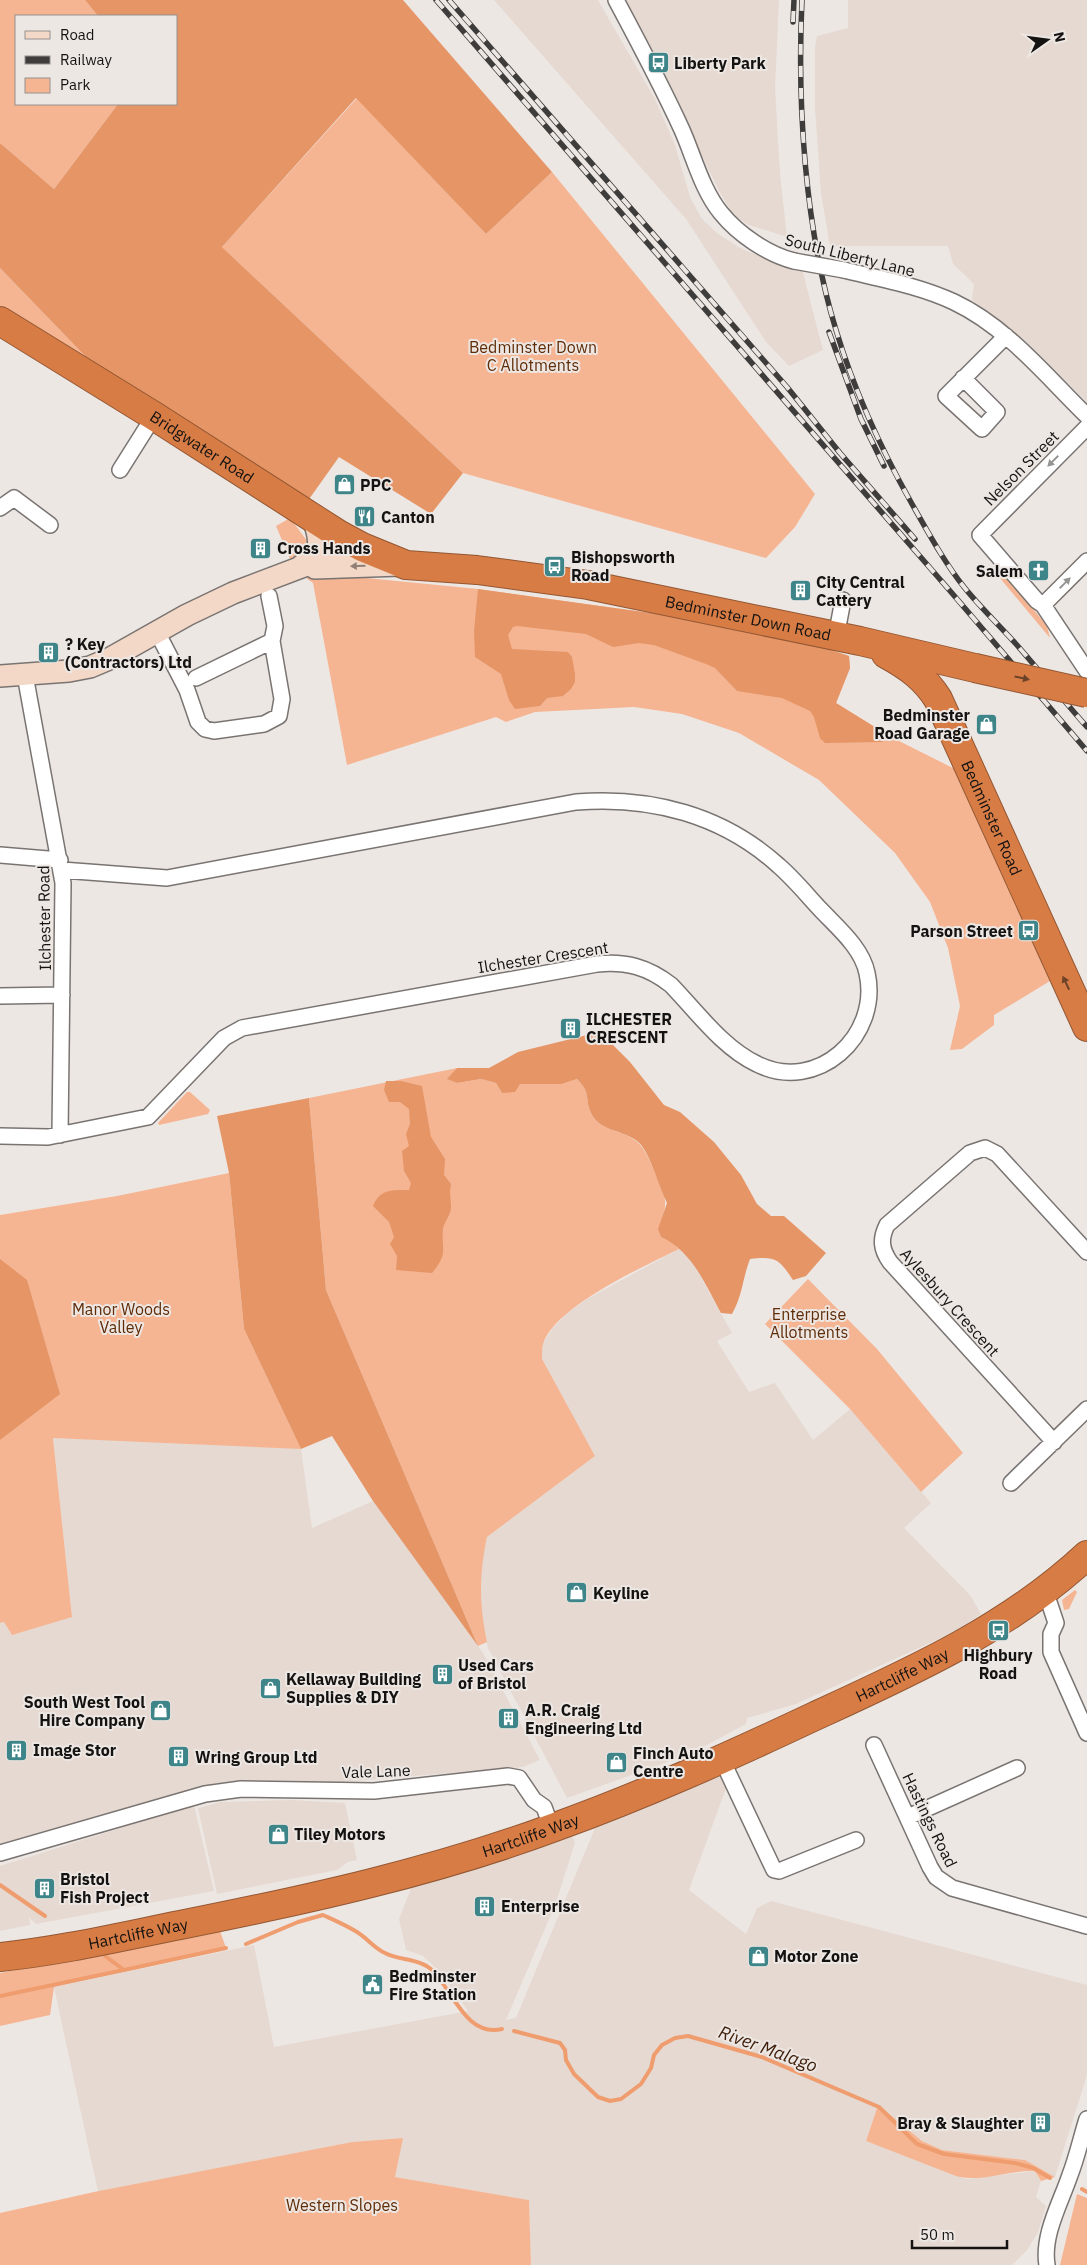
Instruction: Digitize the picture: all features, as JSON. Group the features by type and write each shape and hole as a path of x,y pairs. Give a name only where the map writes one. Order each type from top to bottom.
{"highway":[{"name":"Bridgwater Road","path":"0,322 154,416 313,518 362,547 406,564"},
{"name":"Bedminster Down Road","path":"406,564 477,570 588,585 848,639 1087,693"},
{"name":"Bedminster Road","path":"848,639 916,672 925,680 938,699 1087,1027"},
{"path":"938,699 938,679 944,672 954,668 975,668"},
{"path":"1034,1598 1085,1560"},
{"name":"Hartcliffe Way","path":"0,1957 122,1937 286,1902 411,1873 552,1829 722,1760 871,1691 956,1648 1002,1621 1034,1598"}],"street":[{"name":"South Liberty Lane","path":"616,0 672,110 712,200 721,213 736,228 770,252 794,261 844,270 937,295 956,303 1006,336 1087,416"},
{"path":"963,378 1006,336"},
{"path":"120,470 154,416"},
{"name":"Nelson Street","path":"1043,605 1037,601 980,535 1087,427"},
{"path":"0,508 14,498 50,525"},
{"path":"295,571 311,560 320,542 313,518"},
{"path":"0,676 69,671 90,666 109,659 156,632 232,593 295,571 341,552 362,547"},
{"path":"1087,561 1043,605 1087,671"},
{"path":"295,571 406,564"},
{"path":"156,632 187,690 198,722 205,729 214,731 264,724 279,716 282,699 272,641 275,626 269,596"},
{"path":"843,600 848,639"},
{"path":"196,678 272,641"},
{"name":"Ilchester Road","path":"26,675 61,865 60,1135"},
{"name":"Ilchester Crescent","path":"0,855 150,879 167,878 576,802 605,800 658,804 703,818 724,828 747,841 780,866 858,952 866,970 869,996 863,1025 850,1043 836,1057 810,1068 785,1072 769,1069 746,1058 726,1042 671,985 649,970 625,964 597,964 242,1028 224,1038 148,1117 60,1135 0,1136"},
{"path":"0,996 62,995"},
{"name":"Aylesbury Crescent","path":"1054,1442 890,1262 883,1253 882,1235 887,1225 970,1153 985,1148 997,1154 1087,1252"},
{"path":"1011,1483 1087,1409"},
{"path":"1034,1598 1054,1616"},
{"path":"1034,1598 1054,1616 1056,1624 1051,1634 1051,1652 1087,1733"},
{"name":"Hastings Road","path":"874,1745 930,1867 944,1884 952,1888 1087,1926"},
{"path":"722,1760 774,1870 779,1871 856,1840"},
{"path":"908,1817 1017,1768"},
{"name":"Vale Lane","path":"0,1853 205,1794 241,1789 374,1791 508,1776 519,1778 534,1800 544,1807 552,1829"},
{"path":"1043,2264 1056,2211 1070,2176 1087,2119"}],"shaded area":[{"path":"85,0 403,0 552,172 486,234 356,98 222,247 463,473 431,514 339,457 307,502 86,357 0,268 0,143 54,189 117,105 178,105 178,15 97,15"},
{"path":"494,0 598,0 655,99 675,145 690,197 702,219 717,233 740,248 784,267 802,269 823,350 789,366 766,342 686,219"},
{"path":"622,0 779,0 775,88 780,174 787,237 749,225 734,216 719,191 660,69"},
{"path":"848,0 1087,0 1087,402 1022,338 976,304 972,299 974,284 953,264 948,246 830,246 821,193 815,108 815,46 817,36 848,28"},
{"path":"478,589 672,616 825,648 849,656 850,668 836,703 891,737 882,742 825,743 820,738 814,717 810,711 782,698 737,691 715,668 706,664 654,645 639,643 613,647 586,634 517,626 513,627 508,635 512,649 568,652 572,657 575,682 571,689 563,696 547,698 540,706 515,709 509,700 501,674 475,657 474,631"},
{"path":"587,1035 598,1035 610,1042 630,1062 664,1105 680,1112 714,1142 741,1175 757,1204 771,1216 784,1216 826,1253 806,1276 793,1280 784,1267 776,1260 766,1258 750,1259 732,1314 721,1313 697,1269 672,1243 661,1237 658,1229 667,1203 646,1152 642,1146 630,1137 601,1125 596,1120 589,1108 585,1089 577,1079 562,1084 520,1084 515,1092 502,1093 496,1083 481,1079 457,1083 447,1079 457,1068 489,1068 518,1052"},
{"path":"386,1081 401,1081 422,1086 431,1137 445,1159 444,1175 451,1184 451,1210 443,1229 441,1261 432,1273 396,1270 397,1256 390,1244 394,1237 389,1222 373,1206 383,1193 409,1190 411,1183 404,1171 402,1151 409,1146 406,1134 410,1124 409,1109 400,1102 389,1102 384,1090"},
{"path":"309,1098 326,1290 478,1646 373,1501 332,1436 301,1449 244,1329 229,1173 217,1116"},
{"path":"679,1249 691,1260 732,1333 717,1341 749,1392 775,1383 813,1440 850,1409 931,1503 904,1528 970,1595 981,1614 954,1632 796,1704 747,1718 746,1724 690,1754 567,1798 488,1648 481,1615 480,1570 487,1537 595,1456 541,1359 543,1343 553,1328 567,1313 587,1299"},
{"path":"0,1259 27,1280 60,1394 0,1440"},
{"path":"53,1438 210,1443 301,1449 312,1528 373,1501 433,1580 483,1653 540,1760 523,1767 341,1782 232,1783 0,1846 0,1623 72,1616"},
{"path":"721,1776 726,1788 689,1890 746,1934 757,1908 771,1901 1087,1985 1087,2075 1055,2177 1025,2160 942,2150 922,2141 884,2110 877,2108 866,2141 967,2179 1035,2171 1041,2181 1036,2197 1046,2206 1038,2232 1028,2249 1012,2265 531,2265 529,2200 395,2177 402,2138 352,2142 98,2192 54,1987 254,1945 274,2047 468,2011 440,1972 423,1956 406,1950 399,1919 415,1878 572,1835 575,1843 555,1905 506,2020 516,2018 595,1828"},
{"name":"Tiley Motors","path":"292,1800 345,1803 357,1860 348,1862 337,1870 217,1894 198,1808 221,1802"},
{"path":"194,1805 214,1891 36,1924 29,1917 30,1925 0,1931 0,1866"}],"green space":[{"path":"0,0 85,0 97,15 15,15 15,105 117,105 54,189 0,143"},
{"name":"Bedminster Down C Allotments","path":"357,98 486,234 552,172 815,494 795,527 766,558 463,473 222,247"},
{"path":"0,268 86,357 0,306"},
{"path":"290,518 308,542 302,554 290,559 276,526"},
{"path":"1004,573 1047,626 1050,638 999,577"},
{"path":"326,574 478,589 672,616 825,648 849,656 850,668 836,703 891,737 955,769 1050,981 994,1015 994,1025 962,1049 950,1050 960,1006 948,948 930,902 895,853 819,780 739,733 682,714 634,707 535,712 506,722 496,717 347,765 313,583 306,578"},
{"path":"457,1068 448,1079 457,1083 481,1079 496,1083 502,1093 520,1084 562,1084 577,1079 585,1089 589,1108 596,1120 601,1125 630,1137 645,1152 665,1201 660,1227 661,1237 670,1241 679,1249 624,1277 582,1302 551,1330 543,1344 542,1359 595,1456 487,1537 482,1564 481,1590 482,1615 487,1642 478,1646 326,1290 309,1098"},
{"path":"187,1092 190,1092 210,1110 208,1114 159,1125 158,1123"},
{"name":"Manor Woods Valley","path":"229,1173 244,1329 301,1449 53,1438 72,1617 12,1635 4,1622 0,1623 0,1215 117,1196"},
{"name":"Enterprise Allotments","path":"808,1279 877,1349 963,1453 921,1492 850,1409 765,1324"},
{"path":"1075,1590 1077,1592 1069,1609 1064,1610 1062,1600"},
{"path":"219,1928 226,1948 54,1987 50,2015 0,2026 0,1973"},
{"path":"877,2108 884,2110 922,2141 942,2150 1025,2160 1055,2177 1041,2181 1035,2171 975,2178 956,2176 866,2141"},
{"name":"Western Slopes","path":"403,2138 395,2177 529,2200 531,2265 0,2265 0,2213 94,2192 352,2142"},
{"path":"1077,2194 1087,2198 1087,2265 1060,2265"}],"waterway":[{"name":"River Malago","path":"0,1885 45,1916"},
{"name":"River Malago","path":"246,1944 298,1922 323,1915 357,1932 377,1948 391,1956 429,1967 470,2020 479,2027 490,2030 502,2029"},
{"name":"River Malago","path":"105,1956 124,1970 226,1948"},
{"path":"0,1996 124,1970"},
{"name":"River Malago","path":"514,2031 560,2043 565,2050 566,2060 574,2074 598,2097 610,2101 621,2099 641,2084 651,2068 654,2055 662,2045 675,2038 688,2036 762,2057 879,2107 917,2144 944,2154 1015,2163 1033,2168 1050,2178"},
{"name":"River Malago","path":"1082,2189 1087,2192"}],"railway":[{"path":"436,0 1087,751"},
{"path":"449,0 787,387 840,453 915,539"},
{"path":"793,22 794,0"},
{"path":"802,0 802,124 810,209 825,291 843,352 860,397 879,441 901,483 930,536 950,567 970,594 1016,644 1087,727"},
{"path":"829,332 861,419 884,466"}],"place":[{"name":"Liberty Park","path":"658,63"},
{"name":"PPC","path":"344,485"},
{"name":"Canton","path":"365,517"},
{"name":"Cross Hands","path":"261,548"},
{"name":"Bishopsworth Road","path":"555,566"},
{"name":"Salem","path":"1039,571"},
{"name":"City Central Cattery","path":"800,591"},
{"name":"? Key (Contractors) Ltd","path":"49,653"},
{"name":"Bedminster Road Garage","path":"986,724"},
{"name":"Parson Street","path":"1029,931"},
{"name":"ILCHESTER CRESCENT","path":"570,1028"},
{"name":"Keyline","path":"577,1593"},
{"name":"Highbury Road","path":"998,1631"},
{"name":"Used Cars of Bristol","path":"442,1674"},
{"name":"Kellaway Building Supplies & DIY","path":"270,1688"},
{"name":"South West Tool Hire Company","path":"161,1711"},
{"name":"A.R. Craig Engineering Ltd","path":"509,1719"},
{"name":"Image Stor","path":"17,1750"},
{"name":"Wring Group Ltd","path":"179,1757"},
{"name":"Finch Auto Centre","path":"617,1762"},
{"name":"Tiley Motors","path":"278,1834"},
{"name":"Bristol Fish Project","path":"44,1888"},
{"name":"Enterprise","path":"485,1906"},
{"name":"Motor Zone","path":"758,1956"},
{"name":"Bedminster Fire Station","path":"373,1985"},
{"name":"Bray & Slaughter","path":"1040,2123"}]}
